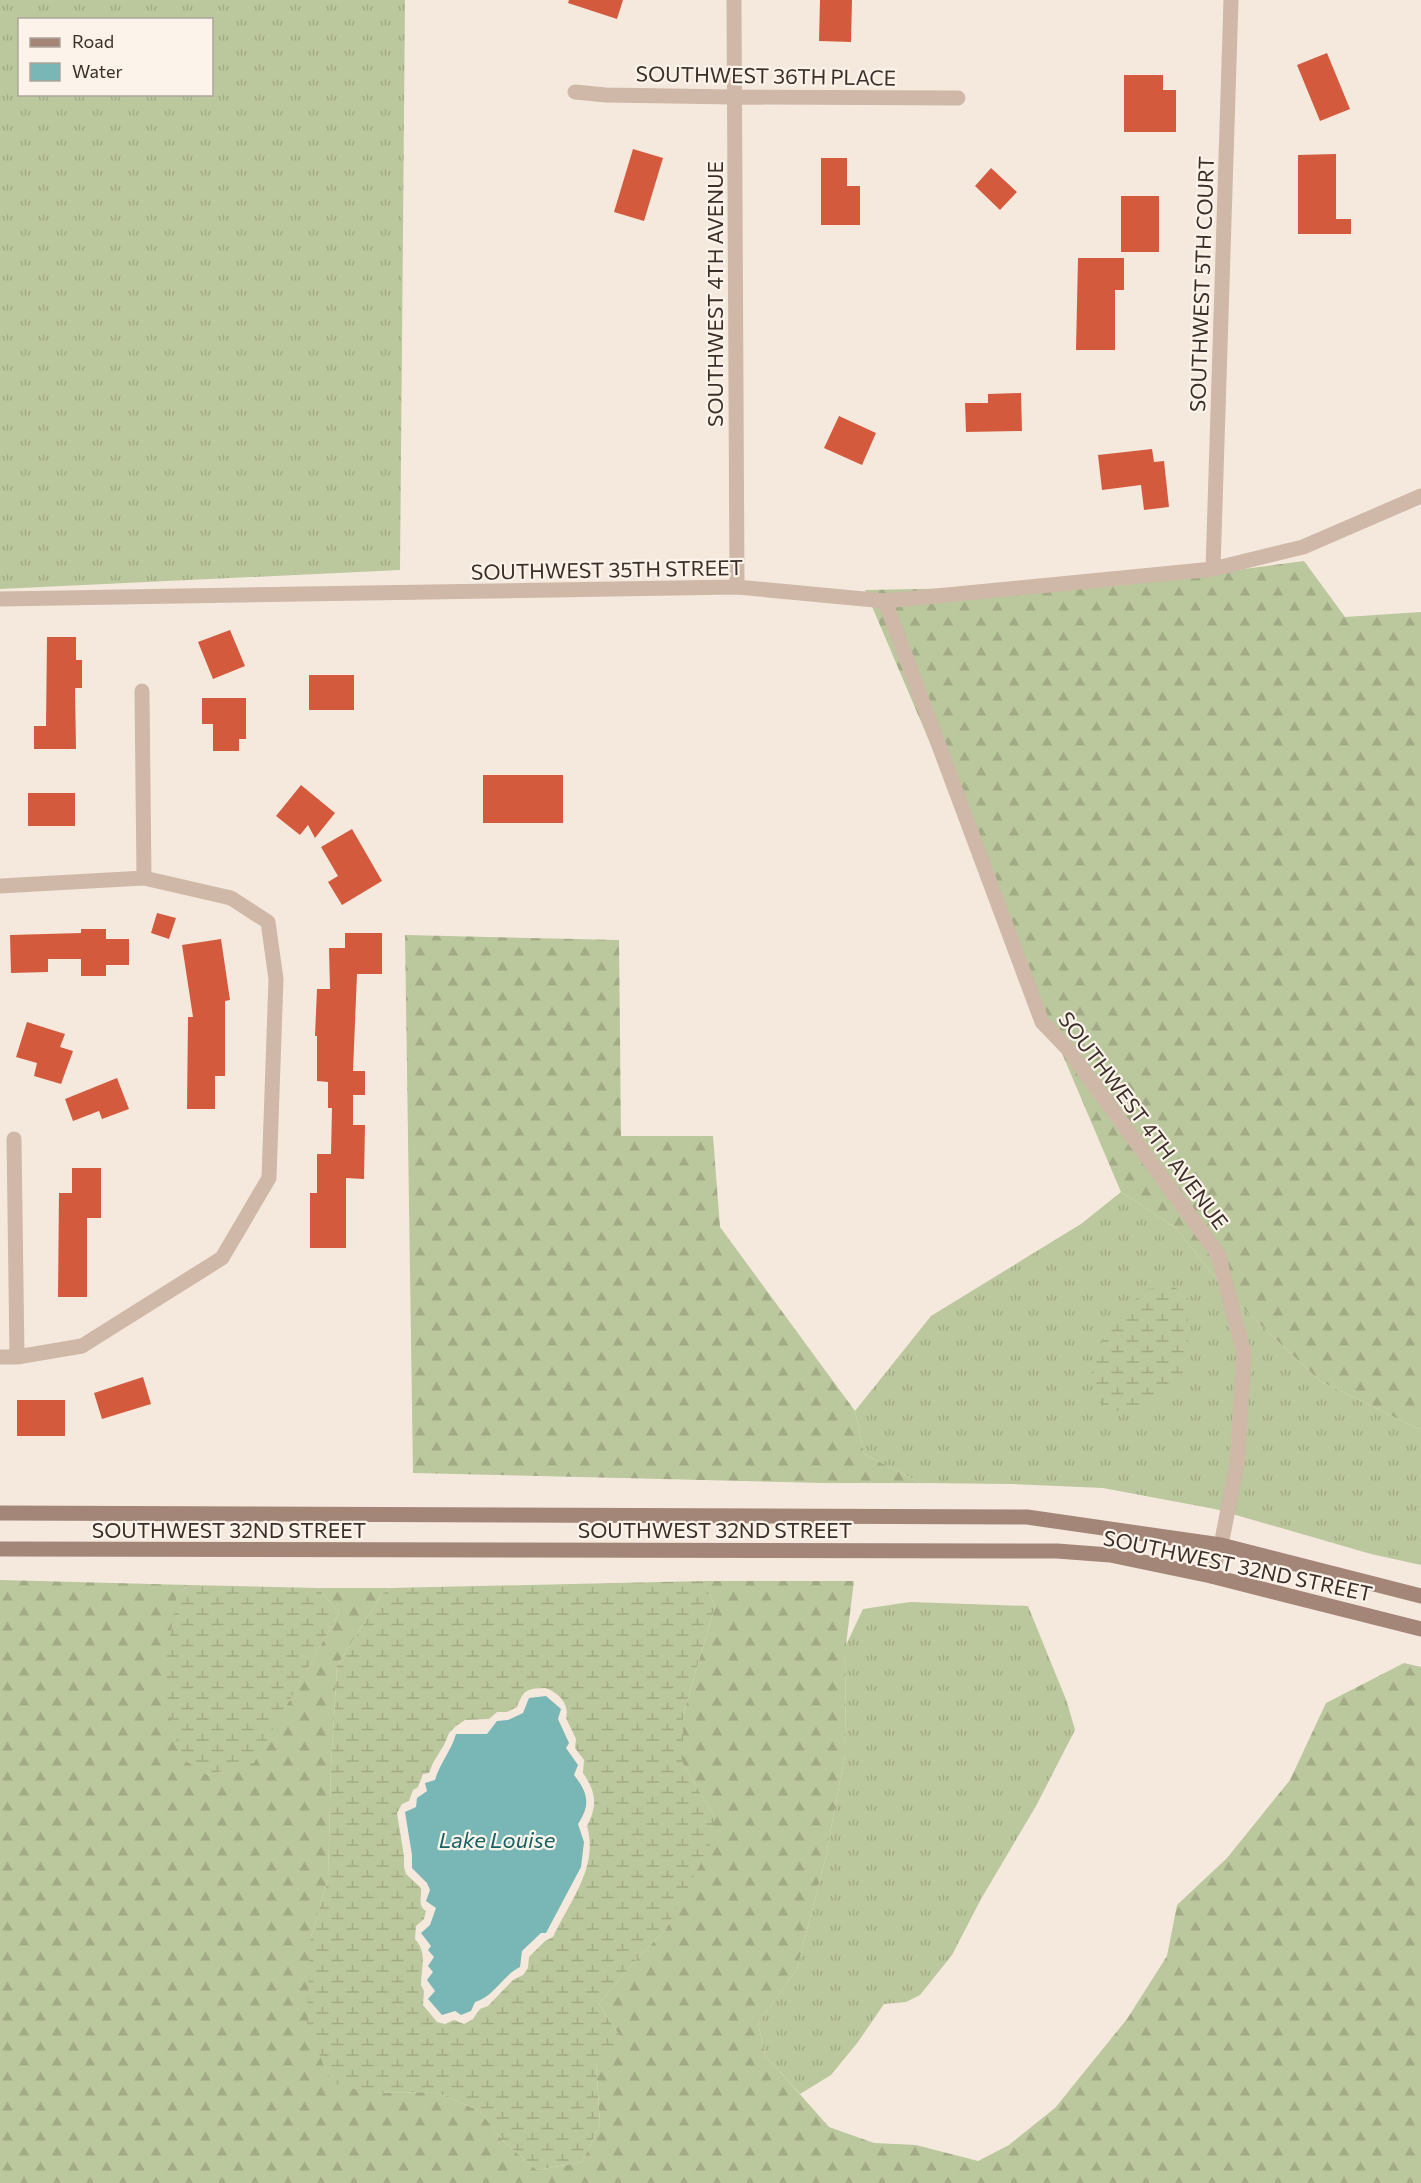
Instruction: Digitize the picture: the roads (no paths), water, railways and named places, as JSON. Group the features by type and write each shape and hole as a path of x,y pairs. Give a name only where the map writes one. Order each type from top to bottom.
{"main road":[{"name":"SOUTHWEST 32ND STREET","path":"0,1513 1027,1517 1221,1545 1421,1596"},
{"name":"SOUTHWEST 32ND STREET","path":"0,1549 1057,1551 1110,1555 1211,1576 1421,1629"}],"street":[{"name":"SOUTHWEST 4TH AVENUE","path":"734,0 737,587"},
{"name":"SOUTHWEST 5TH COURT","path":"1213,569 1231,0"},
{"name":"SOUTHWEST 36TH PLACE","path":"575,92 734,97 958,98"},
{"name":"SOUTHWEST 35TH STREET","path":"0,599 737,587 885,601 1213,569 1303,547 1421,496"},
{"name":"SOUTHWEST 4TH AVENUE","path":"885,601 1042,1022 1068,1049 1218,1254 1244,1353 1237,1464 1221,1545 1211,1576"},
{"path":"142,691 144,878"},
{"path":"0,886 144,878 231,898 268,922 276,979 269,1178 222,1258 82,1346 17,1357 0,1357"},
{"path":"14,1139 17,1357"}],"water":[{"name":"Lake Louise","path":"546,1696 561,1709 558,1719 569,1743 566,1748 578,1765 574,1775 585,1793 585,1810 578,1824 584,1842 581,1867 546,1933 541,1933 522,1951 520,1967 508,1975 488,1996 475,2002 471,2011 461,2015 455,2011 442,2015 428,1999 435,1991 427,1980 433,1972 428,1966 434,1957 428,1950 431,1946 421,1933 430,1925 436,1908 426,1901 430,1890 427,1883 412,1868 405,1812 416,1807 417,1798 427,1791 425,1783 435,1780 456,1734 487,1734 497,1721 508,1720 523,1713 529,1698"}]}
